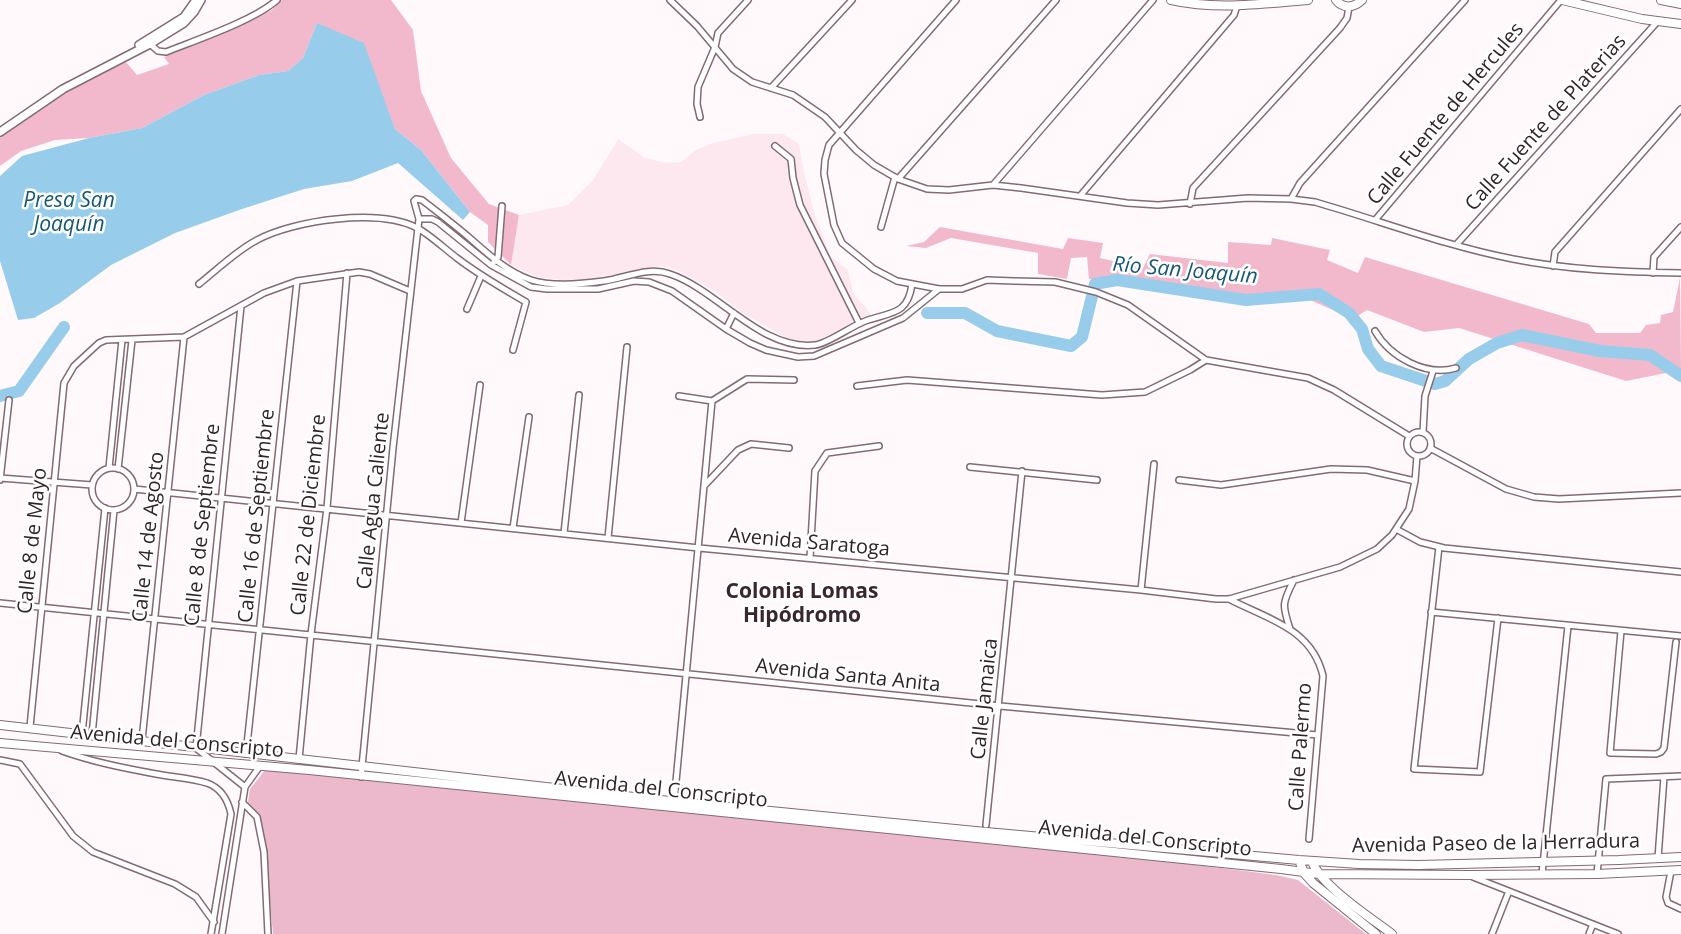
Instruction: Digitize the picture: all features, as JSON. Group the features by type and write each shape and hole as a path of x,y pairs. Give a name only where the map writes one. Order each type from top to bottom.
{"main road":[{"path":"1171,0 1187,4 1237,6 1308,0"},
{"path":"1335,0 1339,4 1349,6 1362,0 1369,0"},
{"path":"1562,0 1681,24"},
{"path":"1660,0 1681,4"},
{"name":"Avenida del Conscripto","path":"0,725 725,807 1312,861"},
{"path":"55,748 56,731"},
{"name":"Avenida del Conscripto","path":"0,744 260,766 1318,874"},
{"name":"Avenida Paseo de la Herradura","path":"1312,861 1419,865 1598,861 1681,856"},
{"path":"1299,860 1304,873 1322,891 1376,934"},
{"path":"1312,861 1318,874 1392,934"},
{"name":"Avenida Paseo de la Herradura","path":"1318,874 1597,874 1681,870"}],"street":[{"path":"0,130 62,88 184,17 196,0"},
{"path":"62,88 150,44 190,19 201,0"},
{"path":"150,44 158,51 166,52 233,24 265,9 277,0"},
{"path":"669,0 697,27 733,69 752,82 793,95 811,106 874,165 897,178 927,189 949,190 993,185 1158,205 1248,198 1291,199 1315,202 1456,245 1511,259 1553,266 1681,273"},
{"path":"700,117 697,104 698,87 715,47 717,33 748,0"},
{"path":"771,88 852,0"},
{"path":"956,0 829,145 824,174 834,225 842,243 874,269 897,281 912,284 939,289 962,289 987,280 1055,282 1093,292 1128,305 1206,360 1308,378 1334,390 1409,435"},
{"path":"881,227 897,178 1056,0"},
{"path":"993,185 1153,0"},
{"path":"1291,199 1300,183 1465,0"},
{"name":"Calle Fuente de Hercules","path":"1376,219 1562,0"},
{"path":"1080,196 1234,15 1237,6"},
{"path":"1191,204 1193,188 1340,28 1347,18 1349,6"},
{"name":"Calle Fuente de Platerias","path":"1456,245 1658,21"},
{"path":"1553,266 1555,252 1681,109"},
{"path":"775,146 791,159 800,205 859,323"},
{"name":"Calle Agua Caliente","path":"362,777 419,219 414,201 418,198 443,216 492,263"},
{"path":"492,263 498,257 502,207"},
{"path":"199,284 256,240 270,234 309,224 362,217 384,219 417,228 481,276 526,302 513,350"},
{"path":"419,219 432,219 438,222 492,263 531,287 547,290 598,289 634,281 649,282 672,291 726,329 766,350 798,357 814,356 903,318 939,289"},
{"path":"1653,273 1654,257 1681,227"},
{"path":"492,263 531,280 548,283 603,281 657,271 671,274 776,338 794,345 817,345 859,323 905,305 910,296 912,284"},
{"path":"109,468 122,340 184,337 264,293 297,281 359,272 370,274 410,291"},
{"name":"Calle 22 de Diciembre","path":"300,759 311,634 327,508 347,273"},
{"path":"467,309 481,276"},
{"name":"Calle 16 de Septiembre","path":"246,754 297,281"},
{"name":"Calle 8 de Septiembre","path":"196,748 241,306"},
{"path":"726,329 734,313"},
{"path":"845,330 850,342"},
{"path":"1375,331 1380,340 1395,354 1433,371 1444,372 1456,368"},
{"name":"Calle 14 de Agosto","path":"142,740 184,337"},
{"name":"Calle 8 de Mayo","path":"30,727 64,382 78,361 99,343 106,339 122,340"},
{"path":"118,469 132,340"},
{"path":"608,538 627,347"},
{"path":"857,386 907,380 1102,395 1145,392 1206,360"},
{"path":"1423,432 1418,431 1409,435 1406,445 1408,450 1417,456 1425,454 1430,448 1430,441 1423,432 1425,396 1433,371"},
{"path":"679,396 712,400 747,379 794,380"},
{"path":"461,523 480,385"},
{"path":"564,533 579,395"},
{"path":"9,400 0,479 92,485"},
{"path":"675,792 712,400"},
{"path":"513,528 529,417"},
{"path":"0,441 4,451"},
{"path":"704,486 738,450 751,444 789,448"},
{"path":"810,558 815,471 827,453 879,446"},
{"path":"1430,448 1506,489 1534,497 1559,499 1681,494"},
{"path":"1229,599 1323,573 1377,549 1396,529 1409,509 1417,456"},
{"path":"1141,590 1154,464"},
{"path":"970,467 1097,480"},
{"path":"109,468 118,469 129,476 134,489 128,503 114,510 105,508 94,499 92,485 98,474 109,468"},
{"path":"1179,480 1221,485 1331,469 1367,470 1414,481"},
{"name":"Calle Jamaica","path":"986,825 1000,706 1022,471"},
{"name":"Avenida Saratoga","path":"134,489 699,548 1229,599"},
{"path":"82,735 105,508"},
{"path":"92,735 114,510"},
{"path":"1396,529 1420,542 1439,547 1681,572"},
{"path":"1439,547 1414,769 1480,772 1498,618"},
{"path":"1290,629 1284,609 1285,600 1294,580"},
{"name":"Calle Palermo","path":"1229,599 1290,629 1308,644 1320,663 1323,676 1309,839"},
{"name":"Avenida Santa Anita","path":"0,603 1000,706 1318,735"},
{"path":"1431,612 1681,636"},
{"path":"1542,874 1568,626"},
{"path":"1621,631 1610,753 1656,754 1664,748 1676,642"},
{"path":"55,748 93,762 208,784 221,792 228,802 231,814 212,934"},
{"path":"196,748 244,787"},
{"path":"0,760 20,764 73,836 93,852 175,884 196,897 213,922"},
{"path":"222,934 244,787 260,766"},
{"path":"1597,874 1606,779 1681,776"},
{"path":"1658,858 1664,777"},
{"path":"242,802 257,818 264,852 268,934"},
{"path":"1671,871 1666,897 1668,903 1681,909"},
{"path":"1468,875 1618,934"},
{"path":"1492,934 1509,891"},
{"path":"1589,934 1593,924"}],"shaded area":[{"path":"282,0 391,0 413,30 421,91 451,158 489,204 519,215 511,265 488,242 488,225 470,212 421,150 395,129 384,101 317,23 303,58 288,71 259,75 204,95 142,128 89,138 55,140 21,151 0,166 0,136 65,92 126,62 137,75 169,64 164,57 272,10"},
{"path":"753,134 783,134 799,144 815,215 831,257 848,270 853,293 871,314 854,320 850,325 819,342 790,340 743,313 713,290 677,270 662,266 589,279 564,280 537,277 511,265 519,215 568,205 594,179 618,139 645,158 666,163 681,162 696,150 713,143"},
{"path":"940,227 1063,249 1068,238 1103,243 1100,258 1143,268 1150,254 1228,263 1228,242 1271,245 1272,238 1330,250 1327,260 1358,273 1365,257 1589,324 1596,333 1640,333 1646,325 1660,323 1661,315 1673,312 1680,278 1681,370 1626,381 1459,328 1424,332 1367,310 1353,319 1301,296 1245,302 1140,282 1089,279 1087,257 1071,258 1067,279 1038,274 1038,253 951,238 926,248 906,246 924,242"},
{"path":"265,770 690,812 1276,875 1298,880 1366,934 273,934 259,816 248,802 250,789"}],"water":[{"name":"Presa San Joaquín","path":"317,23 364,43 395,129 421,150 470,212 463,220 398,163 352,181 304,189 175,233 111,265 60,303 34,318 18,320 0,261 0,176 22,156 89,138 142,128 204,95 259,75 288,71 303,58"}],"waterway":[{"name":"Río San Joaquín","path":"927,313 965,313 997,331 1071,346 1082,337 1095,284 1117,280 1246,300 1319,294 1349,313 1362,329 1368,349 1381,366 1435,384 1445,381 1469,359 1497,343 1522,335 1600,351 1650,355 1681,376"},
{"name":"Río San Joaquín","path":"0,396 19,391 64,327"}],"district":[{"name":"Colonia Lomas Hipódromo","path":"802,604"}]}
